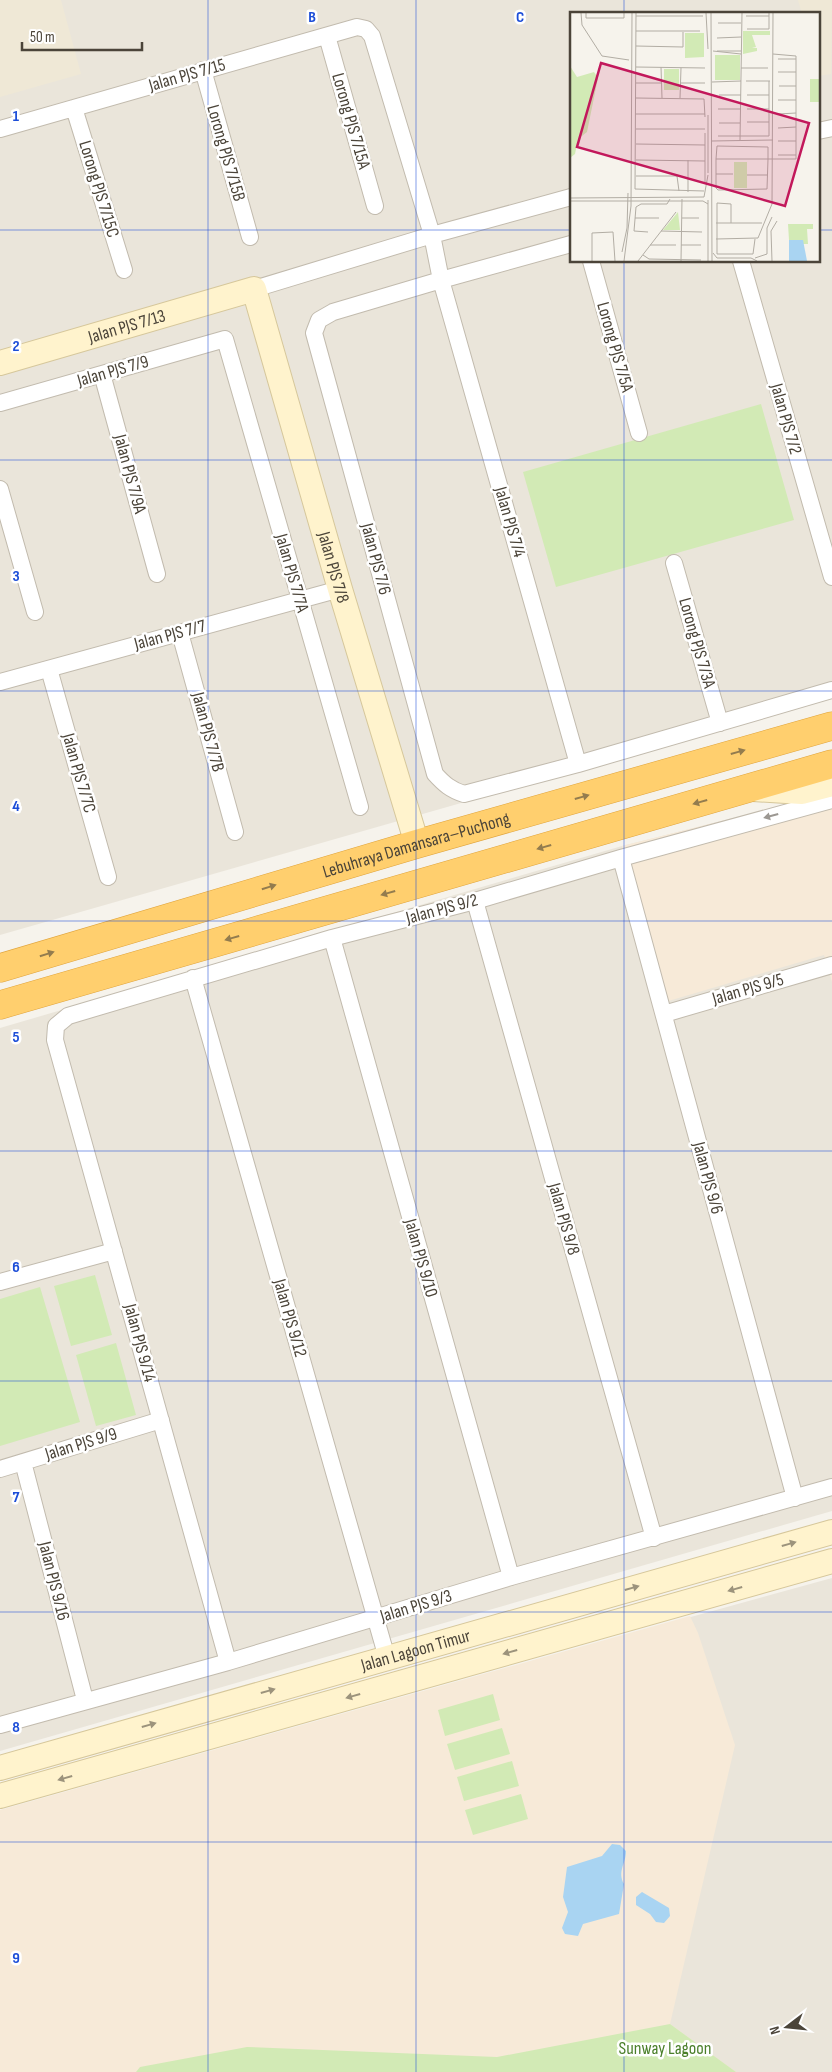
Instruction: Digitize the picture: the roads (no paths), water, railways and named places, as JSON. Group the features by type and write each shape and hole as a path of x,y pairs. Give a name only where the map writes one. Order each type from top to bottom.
{"highway":[{"name":"Lebuhraya Damansara–Puchong","path":"0,968 417,844 832,726"},
{"path":"0,1005 832,764"}],"main road":[{"name":"Jalan PJS 7/13","path":"0,363 254,289"},
{"name":"Jalan PJS 7/8","path":"254,289 340,589 417,844"},
{"path":"747,788 772,792 802,792 832,784"},
{"name":"Jalan Lagoon Timur","path":"0,1768 832,1532"},
{"name":"Jalan Lagoon Timur","path":"0,1796 832,1561"},
{"path":"104,1738 111,1765"}],"street":[{"name":"Jalan PJS 7/15","path":"0,129 357,27 366,28 372,36 432,235"},
{"name":"Lorong PJS 7/15A","path":"327,36 376,206"},
{"name":"Lorong PJS 7/15B","path":"203,70 250,237"},
{"name":"Lorong PJS 7/15C","path":"74,108 124,270"},
{"path":"254,289 432,235 570,197"},
{"path":"432,235 441,280 570,244"},
{"name":"Lorong PJS 7/5A","path":"591,262 639,433"},
{"name":"Jalan PJS 7/2","path":"741,262 832,577"},
{"name":"Jalan PJS 7/4","path":"441,280 578,764"},
{"name":"Jalan PJS 7/6","path":"441,280 333,312 319,320 314,333 435,774 453,790 464,794 578,764"},
{"name":"Jalan PJS 7/9","path":"0,402 225,339"},
{"name":"Jalan PJS 7/7A","path":"225,339 360,807"},
{"name":"Jalan PJS 7/9A","path":"102,374 157,574"},
{"path":"0,490 35,612"},
{"name":"Lorong PJS 7/3A","path":"674,563 720,723"},
{"name":"Jalan PJS 7/7","path":"0,682 340,589"},
{"name":"Jalan PJS 7/7B","path":"180,633 235,832"},
{"name":"Jalan PJS 7/7C","path":"49,669 108,877"},
{"path":"578,764 832,690"},
{"name":"Jalan PJS 9/2","path":"56,1026 68,1016 193,978 825,802"},
{"name":"Jalan PJS 9/6","path":"621,858 795,1498"},
{"name":"Jalan PJS 9/8","path":"474,901 654,1538"},
{"name":"Jalan PJS 9/10","path":"332,938 511,1577"},
{"name":"Jalan PJS 9/5","path":"664,1014 832,965"},
{"name":"Jalan PJS 9/12","path":"193,978 387,1658"},
{"name":"Jalan PJS 9/14","path":"56,1026 55,1040 228,1662"},
{"path":"0,1282 114,1251"},
{"name":"Jalan PJS 9/9","path":"0,1469 161,1420"},
{"name":"Jalan PJS 9/16","path":"23,1462 85,1700"},
{"name":"Jalan PJS 9/3","path":"0,1725 228,1662 511,1577 832,1488"}],"water":[{"path":"612,1844 620,1845 626,1851 621,1875 624,1884 619,1914 583,1924 578,1936 565,1934 562,1928 568,1912 563,1897 567,1867 602,1856"},
{"path":"642,1892 669,1908 670,1916 664,1923 656,1922 650,1914 636,1905 636,1897"}],"park label":[{"name":"Sunway Lagoon","path":"665,2048"}]}
